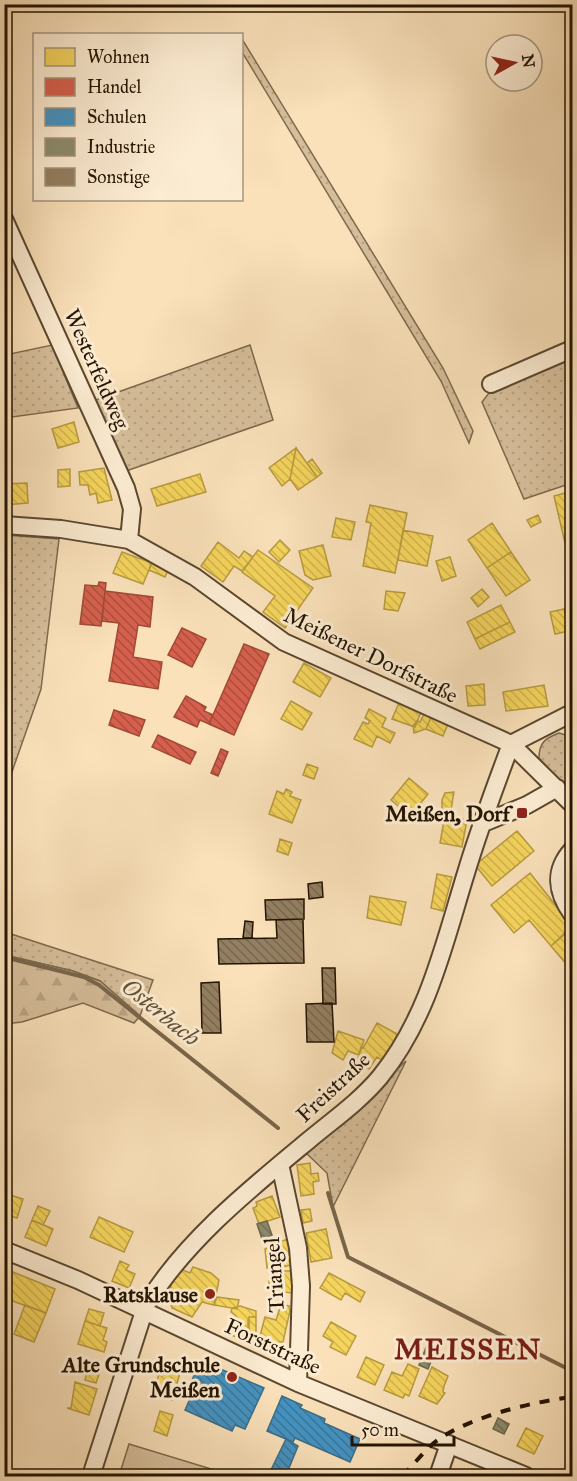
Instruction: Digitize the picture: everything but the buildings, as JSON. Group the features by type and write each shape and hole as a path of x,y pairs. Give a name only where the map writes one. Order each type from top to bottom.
{"street":[{"name":"Westerfeldweg","path":"4,219 126,488 132,509 129,540"},
{"path":"492,384 573,349"},
{"name":"Meißener Dorfstraße","path":"4,525 61,529 129,540 195,577 284,642 511,744 573,804"},
{"path":"511,744 573,713"},
{"name":"Freistraße","path":"92,1476 144,1311 178,1258 280,1164 354,1103 379,1078 399,1051 419,1017 434,979 481,824 511,744"},
{"path":"481,824 527,805 556,788"},
{"path":"573,850 558,876 558,889 573,914"},
{"name":"Triangel","path":"280,1164 298,1248 301,1286 298,1383"},
{"name":"Forststraße","path":"4,1250 144,1311 298,1383 526,1476"},
{"path":"438,1476 449,1444"}],"green space":[{"path":"243,41 443,368 473,431 469,443 441,381 243,54"},
{"path":"52,345 78,408 5,418 5,355"},
{"path":"250,345 273,420 126,471 93,401"},
{"path":"572,354 572,483 524,499 482,402 492,389"},
{"path":"5,535 59,539 41,689 7,786 4,786"},
{"path":"559,733 572,737 572,794 539,758 540,748 544,741"},
{"path":"5,932 153,980 140,1016 100,981 73,971 5,955"},
{"path":"4,955 73,971 100,981 140,1016 134,1023 83,1003 22,1022 5,1024"},
{"path":"406,1061 333,1207 327,1173 304,1151"},
{"path":"129,1444 231,1475 231,1476 119,1476"}],"waterway":[{"name":"Osterbach","path":"4,957 84,977 99,985 278,1128"},
{"name":"Osterbach","path":"328,1193 348,1257 572,1371"}],"railway":[{"path":"402,1476 434,1443 468,1423 521,1406 572,1397"}],"place":[{"name":"Meißen, Dorf","path":"522,813"},
{"name":"Ratsklause","path":"210,1294"},
{"name":"Alte Grundschule Meißen","path":"232,1377"}],"district":[{"name":"MEISSEN","path":"468,1349"}]}
